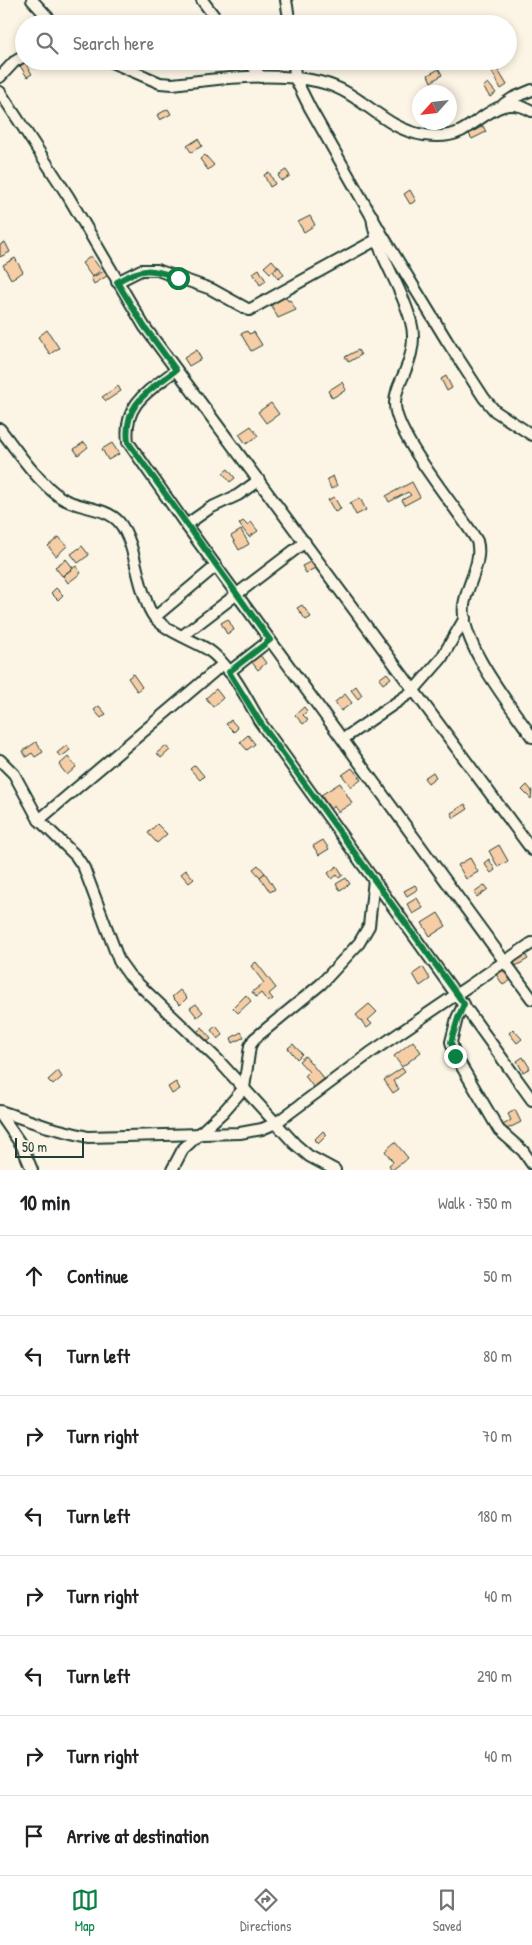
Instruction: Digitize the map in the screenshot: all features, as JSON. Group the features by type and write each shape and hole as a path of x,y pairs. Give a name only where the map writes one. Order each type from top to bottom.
{"street":[{"path":"32,0 46,15"},
{"path":"202,0 213,15"},
{"path":"286,0 288,15"},
{"path":"0,77 15,61"},
{"path":"130,70 160,83 173,84 260,77 295,78 324,82 343,90 399,129 422,135 447,136 460,131 513,98 532,90"},
{"path":"255,70 260,77"},
{"path":"295,70 295,78 310,108 372,216 447,341 484,398 500,416 532,435"},
{"path":"0,92 68,196 144,326 532,850"},
{"path":"504,104 516,104 532,111"},
{"path":"372,216 376,240 400,290 412,325 410,360 396,391 395,413 407,438 471,530 479,548 464,606 472,645 493,680 532,737"},
{"path":"117,282 141,270 157,270 211,289 249,310 376,240"},
{"path":"176,370 134,405 128,418 126,430 128,442 236,594 532,998"},
{"path":"0,429 44,482 60,496 70,502 104,512 112,516 119,523 130,544 138,580 154,617 182,636 207,649 226,668 260,722 532,1100"},
{"path":"186,525 210,508 238,495 259,480"},
{"path":"182,636 305,542"},
{"path":"154,617 216,566"},
{"path":"343,740 413,691 441,659 465,618"},
{"path":"39,820 226,668 270,640"},
{"path":"0,760 14,774 39,820 76,856 84,868 119,961 129,975 217,1059 295,1144 309,1156 335,1170"},
{"path":"172,1170 183,1149 244,1088 250,1046 254,1039 321,984 360,943 369,926 374,880"},
{"path":"0,1112 88,1137 240,1133 262,1129 276,1123 370,1053 532,943"},
{"path":"464,1004 451,1042 455,1056 499,1130 523,1151 532,1164"},
{"path":"0,1112 22,1146 32,1170"}],"building":[{"path":"23,70 30,70 32,74 27,77"},
{"path":"440,70 442,75 431,82 428,75"},
{"path":"491,70 498,70 507,85 501,89"},
{"path":"488,83 496,93 490,97 483,87"},
{"path":"168,109 171,114 160,120 157,115"},
{"path":"483,126 486,132 472,139 469,134"},
{"path":"198,139 202,146 191,152 187,146"},
{"path":"205,155 214,165 208,170 200,159"},
{"path":"286,170 290,176 281,181 278,175"},
{"path":"269,172 275,184 270,187 264,175"},
{"path":"410,190 416,201 410,204 404,194"},
{"path":"310,216 315,225 304,232 298,222"},
{"path":"5,242 10,252 0,257 0,245"},
{"path":"91,256 101,270 92,277 82,263"},
{"path":"15,258 23,272 11,279 3,265"},
{"path":"272,260 278,267 270,273 264,267"},
{"path":"279,267 284,275 278,279 273,271"},
{"path":"259,269 266,281 260,285 253,273"},
{"path":"104,271 107,276 94,284 91,278"},
{"path":"284,294 296,310 278,318 270,303"},
{"path":"47,330 59,348 50,354 38,337"},
{"path":"247,331 249,334 254,332 262,345 251,351 241,334"},
{"path":"197,350 201,359 189,366 184,358"},
{"path":"358,350 361,355 349,362 345,357"},
{"path":"446,376 452,388 447,391 441,379"},
{"path":"342,382 346,390 332,398 328,391"},
{"path":"118,386 121,391 106,401 102,397"},
{"path":"271,403 279,414 266,423 258,412"},
{"path":"251,426 258,436 246,444 239,434"},
{"path":"84,442 88,447 78,455 74,449"},
{"path":"112,443 119,454 108,460 102,449"},
{"path":"228,469 235,478 230,482 223,473"},
{"path":"333,476 337,486 331,489 327,479"},
{"path":"412,482 420,497 405,505 402,500 411,495 408,492 389,502 386,496"},
{"path":"334,497 341,509 335,512 328,500"},
{"path":"360,498 366,510 356,515 350,503"},
{"path":"243,521 247,525 251,522 258,531 249,537 239,524"},
{"path":"241,530 249,544 239,550 231,536"},
{"path":"59,537 67,546 56,556 48,546"},
{"path":"82,546 89,555 78,563 71,554"},
{"path":"66,559 73,568 62,576 55,567"},
{"path":"312,561 315,568 306,573 302,566"},
{"path":"76,566 81,573 68,583 63,576"},
{"path":"56,588 63,595 58,600 51,593"},
{"path":"302,605 311,617 306,620 297,608"},
{"path":"228,619 234,630 227,634 221,623"},
{"path":"260,655 266,663 258,670 251,661"},
{"path":"387,673 391,678 383,684 379,679"},
{"path":"133,674 142,687 137,691 128,678"},
{"path":"356,686 362,695 358,699 351,690"},
{"path":"216,689 223,698 213,707 206,698"},
{"path":"345,694 352,703 341,711 335,702"},
{"path":"99,706 106,714 101,718 94,710"},
{"path":"304,707 307,711 303,715 308,720 303,724 295,715"},
{"path":"231,720 238,728 234,732 226,724"},
{"path":"248,735 255,744 247,750 240,742"},
{"path":"36,742 43,752 35,757 32,753 26,757 23,751"},
{"path":"67,745 70,750 61,757 57,753"},
{"path":"165,746 170,750 161,758 157,753"},
{"path":"68,757 76,767 67,775 59,765"},
{"path":"195,765 204,776 200,780 190,769"},
{"path":"352,768 361,780 351,787 342,775"},
{"path":"433,772 436,777 428,783 424,778"},
{"path":"340,783 352,803 338,812 334,806 330,809 321,795"},
{"path":"527,785 532,791 531,799 522,790"},
{"path":"465,804 468,809 454,818 451,813"},
{"path":"157,824 167,834 157,843 148,833"},
{"path":"323,840 329,849 319,855 313,846"},
{"path":"499,845 508,861 498,867 489,851"},
{"path":"470,858 478,872 466,879 458,865"},
{"path":"489,859 495,870 491,873 484,863"},
{"path":"258,865 265,873 260,877 253,869"},
{"path":"337,866 343,875 339,878 337,875 332,879 328,873"},
{"path":"186,870 194,879 189,883 181,874"},
{"path":"265,873 275,889 270,892 260,877"},
{"path":"346,878 350,884 340,890 336,884"},
{"path":"415,885 418,889 407,896 404,891"},
{"path":"485,885 488,889 477,897 474,893"},
{"path":"417,898 423,908 413,914 407,904"},
{"path":"438,913 446,926 430,936 422,923"},
{"path":"525,954 528,959 516,966 513,960"},
{"path":"256,962 276,988 269,994 273,999 268,1002 261,993 256,997 252,992 264,983 251,966"},
{"path":"502,966 511,980 503,985 494,971"},
{"path":"423,967 430,979 420,986 413,974"},
{"path":"180,990 187,998 180,1005 172,997"},
{"path":"246,995 251,1001 238,1013 233,1008"},
{"path":"196,1004 203,1012 197,1017 190,1008"},
{"path":"369,1004 377,1012 368,1020 372,1024 367,1028 356,1015"},
{"path":"216,1026 223,1035 218,1039 211,1030"},
{"path":"202,1027 211,1039 207,1042 202,1036 199,1039 195,1034"},
{"path":"513,1029 522,1039 517,1043 509,1033"},
{"path":"241,1032 244,1037 233,1043 231,1038"},
{"path":"413,1041 421,1052 402,1067 394,1056"},
{"path":"293,1044 302,1054 297,1059 288,1048"},
{"path":"305,1056 324,1079 314,1088 305,1076 309,1072 299,1061"},
{"path":"523,1057 530,1068 523,1072 517,1061"},
{"path":"402,1068 405,1072 393,1081 399,1089 393,1093 384,1080"},
{"path":"58,1071 62,1077 53,1085 48,1080"},
{"path":"176,1082 180,1089 172,1094 168,1087"},
{"path":"515,1110 521,1122 505,1130 503,1125 511,1120 508,1114"},
{"path":"323,1131 327,1135 318,1144 314,1140"},
{"path":"395,1142 408,1158 392,1170 389,1165 393,1162 385,1151"}],"route":[{"path":"178,278 157,270 141,270 117,282 135,313 176,370 134,405 128,418 126,430 128,442 270,640 229,672 260,722 464,1004 451,1042 455,1056"}]}
